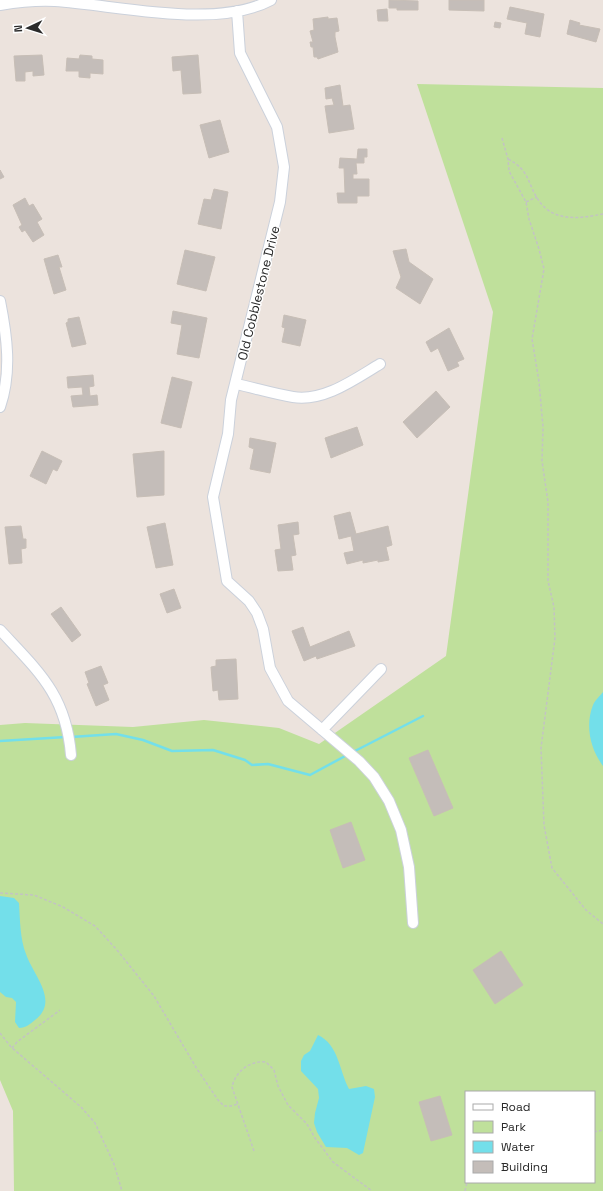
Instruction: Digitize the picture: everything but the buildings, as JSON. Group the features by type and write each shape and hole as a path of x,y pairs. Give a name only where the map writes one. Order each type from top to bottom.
{"street":[{"path":"0,5 53,1 188,14 237,12 271,0"},
{"name":"Old Cobblestone Drive","path":"237,12 240,52 277,127 284,167 280,202 231,400 228,434 213,497 227,581 249,601 257,613 263,629 270,668 288,701 322,730"},
{"path":"0,301 6,330 8,373 0,406"},
{"path":"236,384 294,397 310,396 349,383 380,364"},
{"path":"0,630 39,672 52,690 66,720 71,755"},
{"path":"381,669 322,730 364,766 374,777 389,801 401,830 409,867 413,923"}],"path":[{"path":"502,138 508,159 509,171 526,202 529,219 544,269 532,339 539,382 543,427 542,461 548,502 548,581 554,607 555,638 541,748 544,825 552,868 586,910 603,924"},
{"path":"508,159 522,168 540,201 551,212 563,217 578,218 603,214"},
{"path":"526,202 537,196"},
{"path":"0,893 34,895 63,907 95,926 117,950 154,996 197,1069 218,1100 224,1106 238,1104"},
{"path":"12,1048 17,1042 60,1010"},
{"path":"0,1033 12,1048 80,1107 96,1123 114,1164 122,1191"},
{"path":"254,1151 232,1087 234,1079 247,1066 255,1062 266,1062 270,1064 274,1070 278,1086 288,1105 307,1124 315,1138 333,1162 372,1191"}],"green space":[{"path":"417,84 603,88 603,1191 14,1191 13,1111 0,1080 0,725 25,723 133,727 204,720 279,728 319,744 446,656 493,312"}],"water":[{"path":"603,692 603,766 592,745 589,721 593,705"},
{"path":"0,896 14,898 19,903 24,948 29,962 39,979 45,996 45,1005 42,1013 26,1027 21,1028 19,1028 15,1022 16,1002 12,998 6,997 0,992"},
{"path":"318,1035 325,1039 334,1051 349,1089 366,1086 374,1089 375,1097 363,1153 359,1155 347,1148 326,1147 317,1132 314,1123 319,1098 318,1089 301,1071 301,1061 304,1055 310,1051"}],"waterway":[{"path":"353,752 423,716"},
{"path":"71,737 116,734 143,740 172,751 213,750 245,760 252,765 268,764 310,775 347,755"},
{"path":"0,741 66,737"}]}
